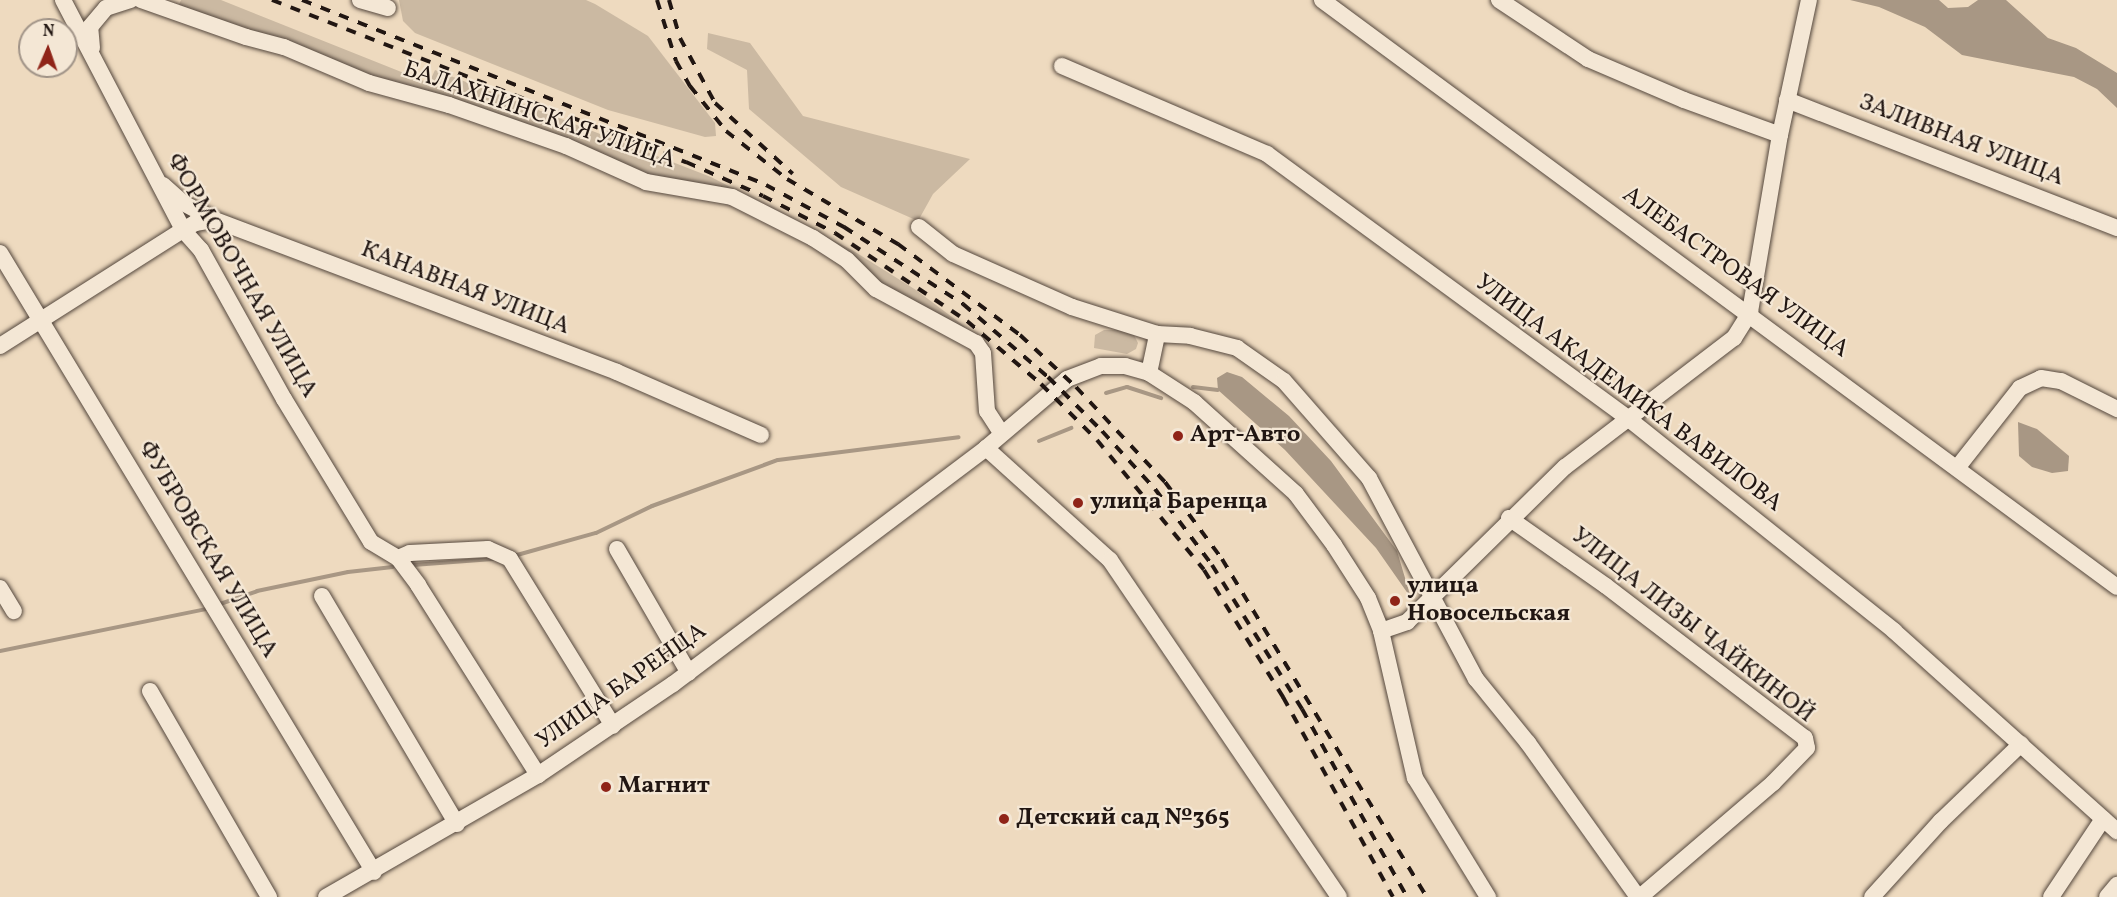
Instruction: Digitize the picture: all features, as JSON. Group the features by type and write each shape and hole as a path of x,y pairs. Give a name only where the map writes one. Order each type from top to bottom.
{"street":[{"name":"ФОРМОВОЧНАЯ УЛИЦА","path":"63,0 183,230 201,250 284,399 371,542 398,558 538,775"},
{"path":"92,52 90,27 106,8 132,0"},
{"name":"БАЛАХНИНСКАЯ УЛИЦА","path":"141,0 284,47 369,83 449,105 566,146 646,182 732,197 813,238 847,260 876,289 976,344 982,353 987,411 1002,434"},
{"path":"360,0 388,8"},
{"name":"АЛЕБАСТРОВАЯ УЛИЦА","path":"1322,0 1749,312 2117,587"},
{"path":"1499,0 1588,58 1684,100 1780,135"},
{"path":"1381,631 1407,622 1509,518 1565,467 1630,420 1734,338 1749,312 1780,135 1809,0"},
{"name":"УЛИЦА АКАДЕМИКА ВАВИЛОВА","path":"1062,66 1268,154 1630,420 1894,631 2117,831"},
{"name":"ЗАЛИВНАЯ УЛИЦА","path":"1787,100 2117,228"},
{"name":"КАНАВНАЯ УЛИЦА","path":"157,180 183,202 215,220 617,372 761,435"},
{"path":"0,346 183,230 195,223 215,220"},
{"path":"919,227 953,254 1072,307 1157,334 1190,336 1237,348 1284,381 1369,478 1434,596 1476,679 1528,743 1639,897"},
{"name":"ФУБРОВСКАЯ УЛИЦА","path":"0,253 374,872"},
{"path":"1157,334 1149,373 1194,402 1296,494 1334,545 1368,598 1381,631 1415,778 1488,897"},
{"name":"УЛИЦА БАРЕНЦА","path":"326,897 374,872 538,775 689,673 986,448 1063,382 1083,371 1125,366 1149,373"},
{"path":"1957,468 2020,388 2041,378 2061,381 2117,409"},
{"path":"986,448 1110,560 1339,897"},
{"name":"УЛИЦА ЛИЗЫ ЧАЙКИНОЙ","path":"1509,518 1606,586 1805,738 1807,748 1773,783 1639,897"},
{"path":"398,558 410,553 488,549 510,559 613,726"},
{"path":"617,549 689,673"},
{"path":"0,588 14,611"},
{"path":"322,596 457,824"},
{"path":"150,691 269,897"},
{"path":"1872,897 1941,821 2022,744"},
{"path":"2051,897 2103,819"},
{"path":"2107,897 2117,885"}],"shaded area":[{"path":"181,0 221,0 429,83 435,70 711,177 852,250 916,290 964,326 969,337 875,283 786,220 666,183 371,79 178,7"},
{"path":"399,0 586,0 648,36 715,123 716,136 705,137 608,110 415,33 403,21"},
{"path":"1850,0 1939,0 1948,8 1968,7 1978,0 2006,0 2048,38 2076,48 2117,73 2117,108 2097,89 2074,77 1962,55 1925,27 1879,7"},
{"path":"708,33 750,43 803,116 970,159 933,194 918,221 841,187 749,109 747,70 707,49"},
{"path":"1104,330 1121,330 1134,335 1138,343 1136,349 1127,354 1094,348 1095,335"},
{"path":"1227,372 1242,377 1289,416 1331,461 1397,551 1411,598 1376,548 1285,450 1218,390 1217,378"},
{"path":"2018,422 2037,429 2069,456 2068,471 2052,473 2032,467 2019,456"}],"waterway":[{"path":"1106,393 1127,387 1161,398"},
{"path":"1193,387 1218,390"},
{"path":"1039,441 1072,428"},
{"path":"517,555 596,533 652,506 778,460 959,437"},
{"path":"413,565 493,559"},
{"path":"220,604 257,591 348,572 393,567"},
{"path":"0,651 206,609"}],"railway":[{"path":"272,0 686,162 763,196 835,233 967,321 1041,384 1097,440 1204,570 1283,697 1393,897"},
{"path":"302,0 766,185 844,227 963,304 1048,377 1102,431 1155,489 1212,565 1302,709 1407,897"},
{"path":"657,0 676,61 690,86 726,131 787,179 898,244 1020,335 1076,387 1165,482 1222,559 1427,897"},
{"path":"669,0 680,38 715,103 793,174"}],"place":[{"name":"Арт-Авто","path":"1178,436"},
{"name":"улица Баренца","path":"1078,503"},
{"name":"улица Новосельская","path":"1395,601"},
{"name":"Магнит","path":"606,787"},
{"name":"Детский сад №365","path":"1004,819"}]}
